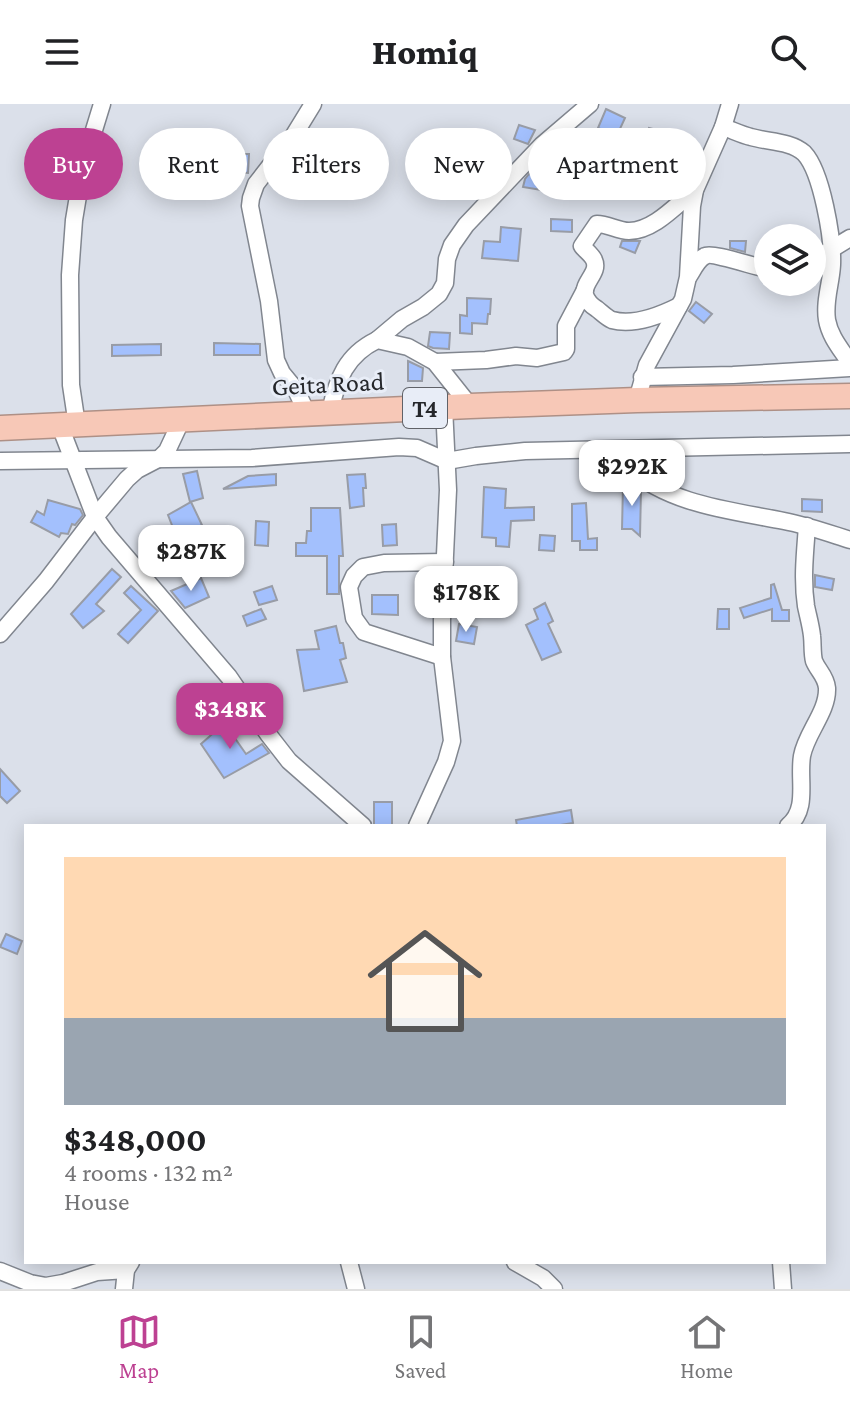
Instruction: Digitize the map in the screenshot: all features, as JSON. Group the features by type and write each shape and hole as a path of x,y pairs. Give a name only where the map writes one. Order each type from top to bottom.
{"highway":[{"name":"Geita Road","path":"0,428 470,406 640,389 850,396"}],"street":[{"path":"102,104 83,166 70,275 71,385 68,425 75,461 95,517 128,561 229,677 289,761 361,824"},
{"path":"313,104 294,135 256,184 250,206 269,301 276,360 282,373 318,412 344,368 365,346 439,294 445,283 452,245 466,225 542,145 590,104"},
{"path":"706,165 730,104"},
{"path":"693,200 688,277 679,306 654,349 640,389 733,375 850,365 833,338 826,316 832,250 813,167 803,152 723,127"},
{"path":"435,362 516,356 532,358 564,352 566,326 594,272 594,259 582,246 595,225 602,223 614,229 630,231 641,229 682,200"},
{"path":"826,253 850,238"},
{"path":"688,277 708,254 754,266"},
{"path":"585,290 585,297 591,305 611,320 644,319 679,306"},
{"path":"377,340 408,347 435,362 470,406"},
{"path":"418,824 446,762 452,741 442,657 447,461 444,407"},
{"path":"0,634 137,470 167,451 182,419"},
{"path":"0,461 252,458 399,447 417,448 447,461 504,452 850,444"},
{"path":"624,450 627,467 658,489 691,502 807,526 850,540"},
{"path":"790,824 801,803 800,767 807,737 824,705 827,692 824,677 814,658 806,607 804,568 807,526"},
{"path":"442,657 364,632 354,618 349,587 363,567 384,563 445,562"},
{"path":"350,1264 356,1289"},
{"path":"518,1264 543,1278 554,1289"},
{"path":"781,1264 783,1289"},
{"path":"0,1271 46,1286 128,1266 124,1289"}],"building":[{"path":"606,109 625,118 620,128 598,128"},
{"path":"519,125 529,128 528,144 514,139"},
{"path":"551,219 572,220 572,232 551,231"},
{"path":"501,227 521,229 518,261 482,258 484,241 500,242"},
{"path":"622,241 640,241 635,253 620,247"},
{"path":"730,241 746,241 745,252 730,248"},
{"path":"467,298 491,299 487,324 472,323 472,334 460,333 460,315 467,316"},
{"path":"696,302 712,314 704,323 689,311"},
{"path":"430,332 450,333 449,349 428,346"},
{"path":"214,343 260,344 260,355 214,355"},
{"path":"161,344 161,355 112,356 112,345"},
{"path":"408,361 423,368 422,381 408,381"},
{"path":"197,471 203,498 190,502 183,474"},
{"path":"276,474 276,485 223,489 248,476"},
{"path":"365,474 364,506 350,508 347,475"},
{"path":"623,485 632,485 641,490 640,536 632,529 622,529"},
{"path":"484,487 506,489 505,508 534,507 534,520 511,521 509,547 496,546 496,538 482,537"},
{"path":"802,499 822,500 822,512 802,511"},
{"path":"48,500 80,509 83,515 75,525 72,524 68,534 61,533 59,537 31,522 37,511 44,515"},
{"path":"191,502 202,525 177,538 168,515"},
{"path":"586,503 588,539 597,538 597,550 580,550 580,541 572,541 572,504"},
{"path":"311,508 340,508 343,556 339,556 339,594 327,594 327,556 296,556 296,543 306,543 307,531 311,531"},
{"path":"256,521 269,522 268,546 255,545"},
{"path":"396,524 397,545 383,546 382,525"},
{"path":"540,535 555,536 554,551 539,550"},
{"path":"112,569 121,577 96,604 104,611 83,628 71,614"},
{"path":"815,575 834,579 832,590 815,587"},
{"path":"201,578 209,597 185,608 171,591"},
{"path":"774,584 782,610 789,610 789,621 772,621 772,609 744,618 740,608 771,598 771,585"},
{"path":"131,586 158,611 128,643 118,634 141,610 124,593"},
{"path":"272,586 277,600 259,605 254,592"},
{"path":"372,595 398,595 398,615 372,614"},
{"path":"545,603 553,621 548,624 561,652 542,660 526,625 538,619 534,609"},
{"path":"261,609 266,619 247,626 243,616"},
{"path":"718,609 729,609 729,629 717,629"},
{"path":"459,624 477,627 474,644 456,641"},
{"path":"336,626 346,658 340,660 347,682 304,691 297,650 319,649 315,631"},
{"path":"227,721 236,730 232,734 246,754 262,744 269,753 224,778 201,744"},
{"path":"0,769 20,791 7,803 0,796"},
{"path":"374,802 392,802 392,824 374,824"},
{"path":"571,810 573,823 517,824 516,820"},
{"path":"6,934 22,941 17,954 0,947"}]}
